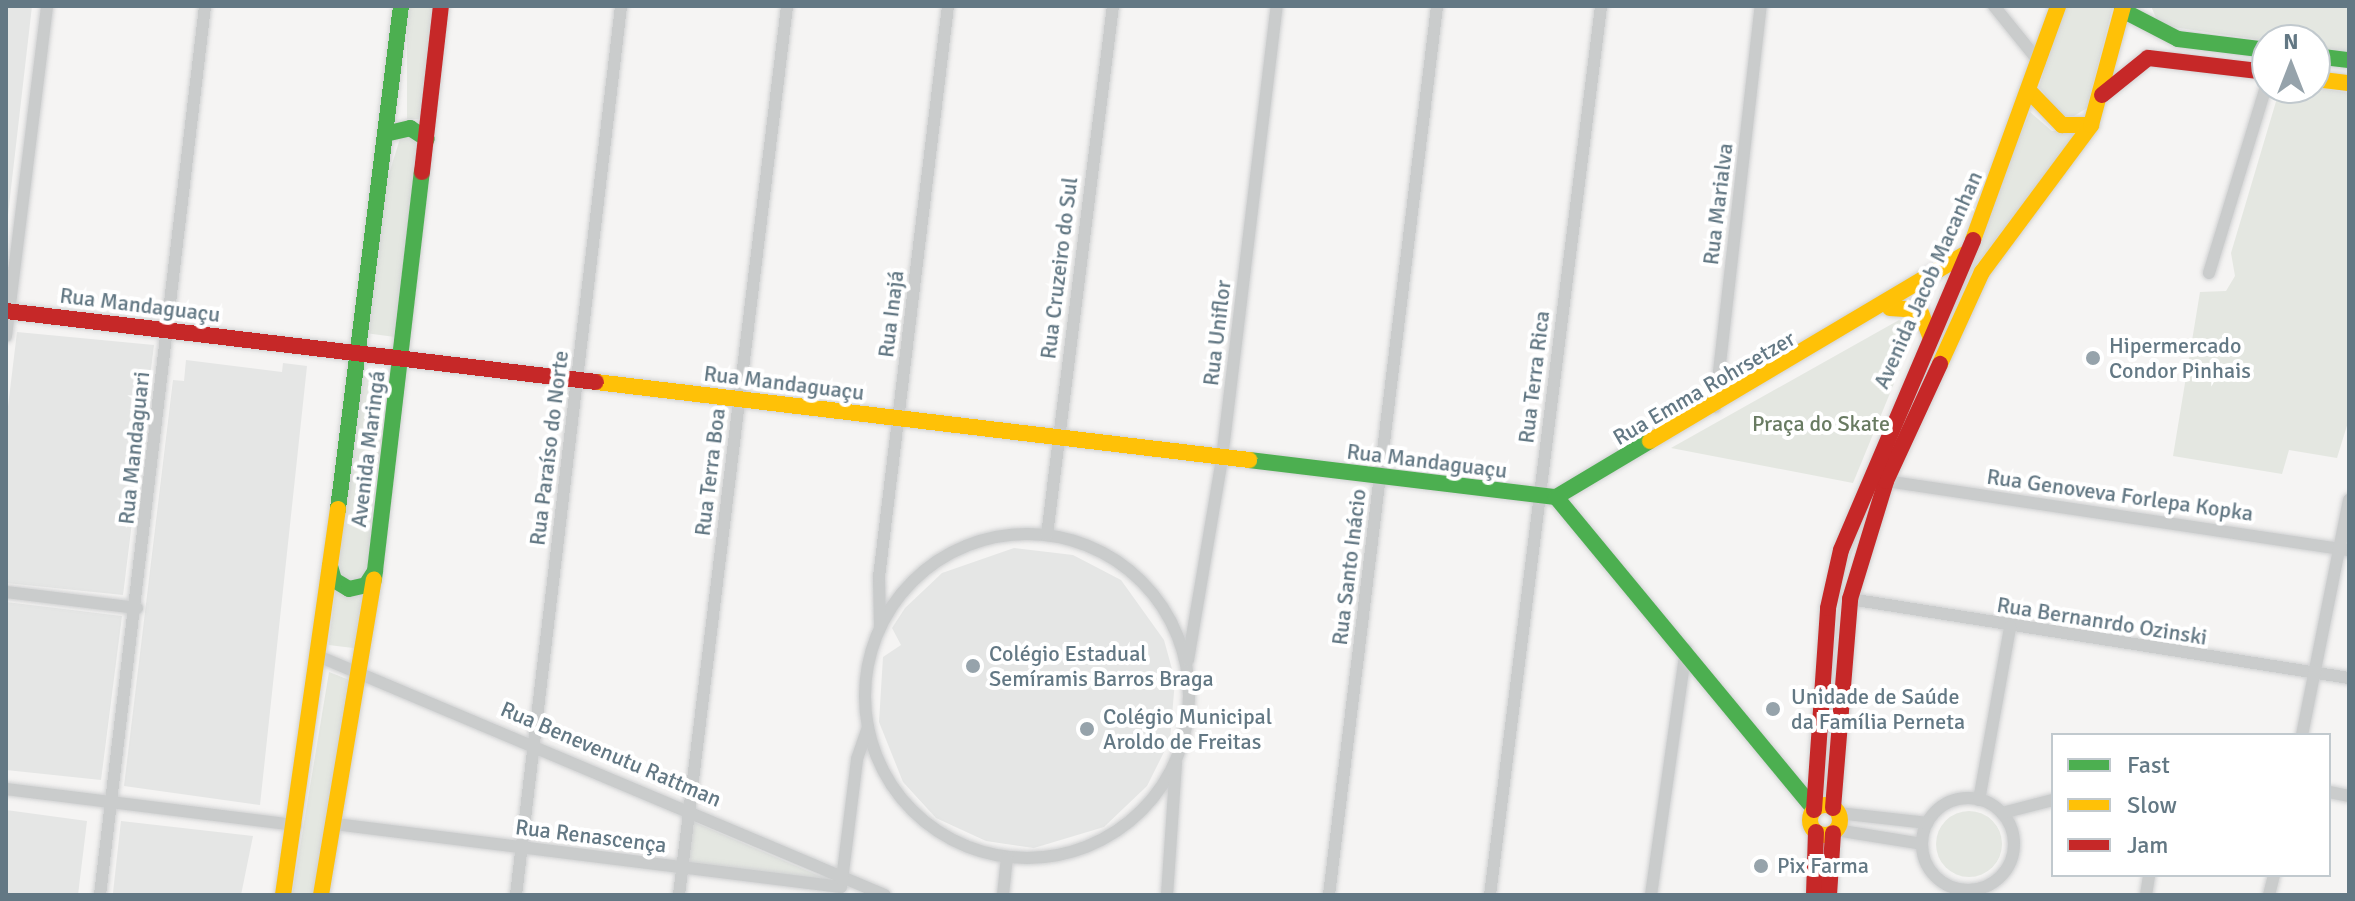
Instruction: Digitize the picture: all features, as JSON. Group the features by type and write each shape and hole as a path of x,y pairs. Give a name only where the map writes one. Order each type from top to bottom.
{"main road":[{"name":"Avenida Maringá","path":"283,895 296,825 401,6"},
{"name":"Avenida Maringá","path":"321,895 362,671 441,6"},
{"name":"Avenida Jacob Macanhan","path":"1814,810 1814,765 1828,608 1841,550 2031,93 2058,6"},
{"path":"2123,8 2178,39 2251,48"},
{"name":"Avenida Jacob Macanhan","path":"1829,895 1831,823 1838,769 1850,599 1886,481 1982,272 2091,125 2123,8"},
{"path":"2175,60 2178,39"},
{"path":"2101,96 2137,61 2175,60 2251,70"},
{"path":"2031,93 2062,125 2091,125"},
{"path":"385,134 404,128 427,139"},
{"name":"Rua Emma Rohrsetzer","path":"1548,497 1715,407 1873,314 1965,254"},
{"name":"Rua Emma Rohrsetzer","path":"1873,314 1914,306 1930,337"},
{"name":"Rua Mandaguaçu","path":"7,311 401,362 1548,497"},
{"path":"1548,497 1686,649 1814,810 1831,823"},
{"path":"330,563 334,580 349,589 366,585 375,570"},
{"path":"1814,765 1838,769"},
{"name":"Avenida Jacob Macanhan","path":"1814,895 1831,823"}],"street":[{"path":"6,336 47,6"},
{"name":"Rua Mandaguari","path":"100,895 137,608 205,6"},
{"name":"Rua Paraíso do Norte","path":"516,895 621,6"},
{"name":"Rua Terra Boa","path":"679,895 787,6"},
{"name":"Rua Inajá","path":"880,626 879,577 948,6"},
{"name":"Rua Cruzeiro do Sul","path":"1047,535 1113,6"},
{"name":"Rua Uniflor","path":"1176,762 1187,730 1187,663 1222,458 1277,6"},
{"name":"Rua Santo Inácio","path":"1329,895 1437,6"},
{"name":"Rua Terra Rica","path":"1490,895 1548,497 1601,6"},
{"name":"Rua Marialva","path":"1715,407 1761,6"},
{"path":"1994,6 2040,63"},
{"path":"2209,273 2261,104"},
{"name":"Rua Genoveva Forlepa Kopka","path":"1886,481 2344,549"},
{"path":"2302,733 2344,549 2349,500"},
{"path":"1176,762 1155,797 1113,833 1049,856 1007,857 964,844 916,814 889,779 868,727 866,676 880,626 914,580 962,547 1047,535 1086,545 1152,591 1187,663"},
{"path":"6,592 137,608"},
{"name":"Rua Bernanrdo Ozinski","path":"1850,599 2010,627 2349,678"},
{"path":"1979,800 2010,627"},
{"path":"1651,895 1686,649"},
{"name":"Rua Benevenutu Rattman","path":"318,656 362,671 689,809 841,886 885,895"},
{"path":"841,886 857,759 868,727"},
{"path":"1167,895 1176,762"},
{"path":"6,789 296,825"},
{"path":"1979,800 2002,813 2014,852 1993,890 1949,891 1929,870 1922,844 1927,823 1949,802 1979,800"},
{"path":"2002,813 2051,801"},
{"path":"1831,823 1927,823"},
{"path":"1831,823 1922,844"},
{"name":"Rua Renascença","path":"335,824 841,886"},
{"path":"1003,895 1007,857"}],"shaded area":[{"path":"6,6 32,6 6,232"},
{"path":"17,332 154,345 123,595 6,583 6,423"},
{"path":"186,360 282,372 283,363 307,366 260,805 124,786 173,380 184,381"},
{"path":"1014,548 1073,555 1121,580 1164,640 1175,680 1170,740 1147,786 1104,827 1034,848 986,841 936,818 903,782 879,722 883,657 901,645 892,628 905,608 942,573"},
{"path":"6,602 122,616 101,780 6,770"},
{"path":"6,810 87,821 78,895 6,895"},
{"path":"121,821 253,836 241,895 106,895 113,893"}],"green space":[{"path":"407,6 433,6 433,119 407,119"},
{"path":"2063,6 2113,6 2087,108 2074,116 2061,116 2039,87"},
{"path":"2151,6 2349,6 2349,52 2331,50 2331,24 2251,24 2251,39 2159,25"},
{"path":"2331,90 2349,93 2349,419 2337,458 2289,450 2282,474 2173,456 2200,292 2226,291 2235,276 2231,253 2275,104 2331,104"},
{"path":"2030,112 2052,131 2078,131 1972,271 1891,439 1843,580 1824,765 1841,571 1887,437"},
{"path":"402,132 417,143 395,337 365,333 384,190"},
{"name":"Praça do Skate","path":"1899,320 1916,330 1853,483 1671,448"},
{"path":"362,373 393,377 359,649 329,645"},
{"path":"329,672 352,681 313,895 292,895"},
{"path":"1969,811 1982,814 1992,821 1999,831 2002,844 1999,857 1992,867 1982,874 1969,877 1956,874 1946,867 1939,857 1936,844 1939,831 1946,821 1956,814"},
{"path":"694,822 838,884 688,866"}],"traffic: fast":[{"path":"338,509 401,6"},
{"path":"2122,10 2178,39 2251,48"},
{"path":"2331,58 2349,60"},
{"path":"385,134 410,128 427,139"},
{"path":"374,579 422,172"},
{"path":"1249,460 1556,497 1650,441"},
{"path":"1556,497 1810,804"},
{"path":"330,566 334,580 349,589 366,585 375,571"}],"traffic: slow":[{"path":"1973,240 2058,6"},
{"path":"1940,364 1982,272 2091,125 2123,6"},
{"path":"2331,81 2349,83"},
{"path":"2031,93 2062,125 2091,125"},
{"path":"1650,441 1965,254"},
{"path":"1890,308 1920,310 1930,336"},
{"path":"596,382 1249,460"},
{"path":"283,895 338,509"},
{"path":"321,895 374,579"},
{"path":"1825,805 1836,809 1840,820 1836,831 1825,835 1814,831 1810,820 1814,809 1825,805"}],"traffic: jam":[{"path":"422,172 441,6"},
{"path":"2102,95 2148,58 2251,70"},
{"path":"1814,810 1828,608 1841,550 1973,240"},
{"path":"6,311 596,382"},
{"path":"1833,808 1850,599 1886,481 1940,364"},
{"path":"1814,895 1816,832"},
{"path":"1829,895 1833,833"}],"place":[{"name":"Hipermercado Condor Pinhais","path":"2093,358"},
{"name":"Colégio Estadual Semíramis Barros Braga","path":"973,666"},
{"name":"Unidade de Saúde da Família Perneta","path":"1773,709"},
{"name":"Colégio Municipal Aroldo de Freitas","path":"1087,729"},
{"name":"Pix Farma","path":"1761,866"}]}
